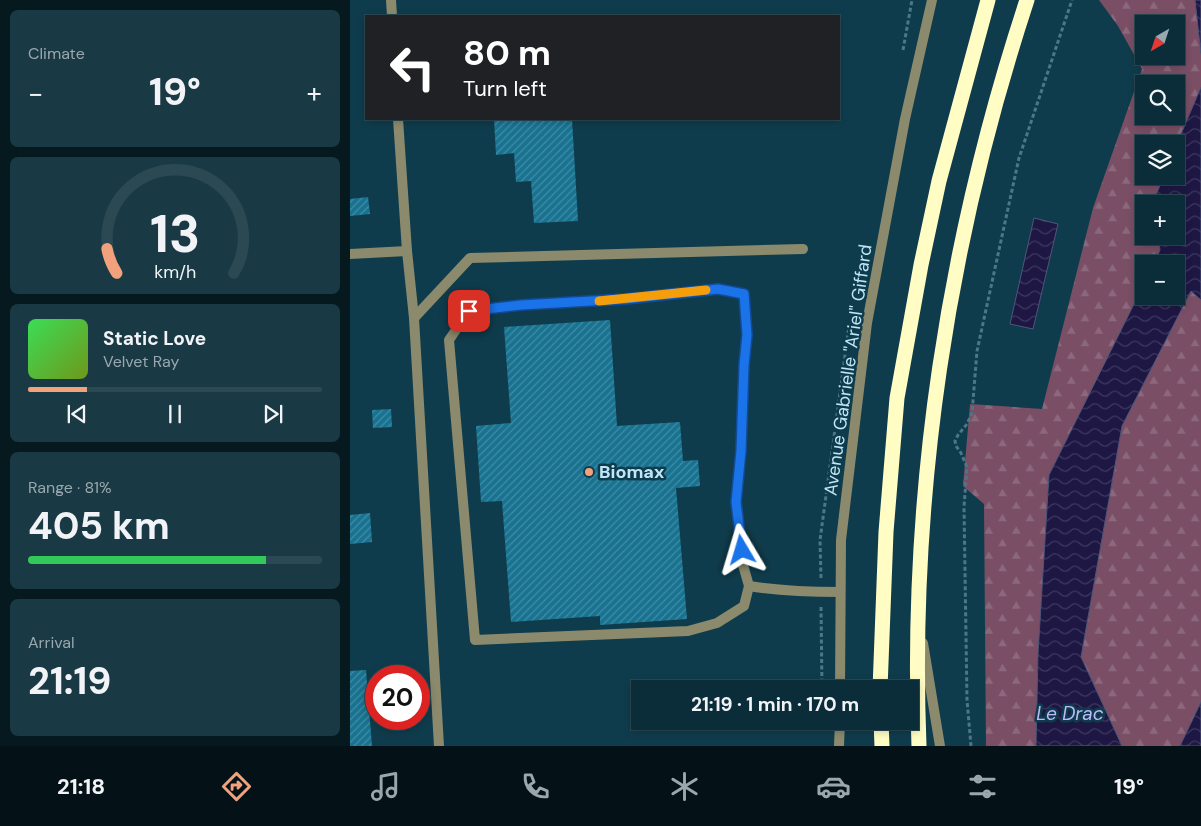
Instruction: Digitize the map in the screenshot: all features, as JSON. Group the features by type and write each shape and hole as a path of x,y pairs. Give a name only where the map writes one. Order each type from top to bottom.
{"highway":[{"path":"880,680 886,532 897,398 921,265 939,181 988,0"},
{"path":"919,746 918,614 926,482 936,393 951,299 982,150 1007,61 1027,0"},
{"path":"881,730 882,746"}],"street":[{"path":"391,0 392,15"},
{"name":"Avenue Gabrielle \"Ariel\" Giffard","path":"840,680 840,540 867,323 905,119 932,0"},
{"path":"398,120 407,250 414,318 439,746"},
{"path":"414,318 470,258 803,249"},
{"path":"350,254 407,250"},
{"path":"718,289 744,294 747,335 741,451 736,502 743,565 749,586 744,606 716,623 688,631 474,640 448,340 469,311 521,305 626,299 718,289"},
{"path":"749,586 798,592 840,592"},
{"path":"918,614 940,746"},
{"path":"840,730 840,746"}],"path":[{"path":"971,746 967,700 964,508 967,467 955,441 972,413 977,350 1019,158 1072,0"}],"green space":[{"path":"1099,0 1195,0 1201,54 1201,87 1185,125 1185,75 1140,75 1142,69 1140,65 1185,65 1185,15 1135,15 1135,56 1118,26"},
{"path":"1135,89 1135,125 1185,125 1181,135 1135,135 1135,185 1160,185 1157,195 1135,195 1135,245 1159,245 1160,250 1158,255 1135,255 1135,302 1049,475 1038,654 1036,746 986,746 984,504 963,486 970,404 1042,409 1093,208"},
{"path":"1191,291 1201,300 1201,702 1180,746 1122,746 1081,657 1122,426"}],"water":[{"path":"1195,0 1201,0 1201,54"},
{"name":"Le Drac","path":"1201,87 1201,300 1191,291 1185,303 1185,255 1158,255 1159,245 1185,245 1185,195 1156,195 1160,185 1185,185 1185,135 1181,135"},
{"path":"1034,218 1058,224 1033,329 1010,324"},
{"name":"Le Drac","path":"1135,302 1135,305 1184,305 1122,426 1081,657 1122,746 1036,746 1038,654 1049,475"},
{"path":"1201,702 1201,746 1180,746"}],"building":[{"path":"494,120 572,120 578,221 534,223 531,181 516,182 514,153 496,155"},
{"path":"368,197 370,214 350,216 350,199"},
{"name":"Biomax","path":"610,320 617,426 680,422 683,461 698,460 700,486 676,488 687,619 600,625 600,616 511,622 502,501 481,502 476,426 511,423 504,327"},
{"path":"391,409 392,427 373,428 372,410"},
{"path":"370,513 372,542 350,544 350,515"},
{"path":"365,670 365,730 371,730 372,746 350,746 350,671"}],"slow traffic":[{"path":"599,301 706,290"}],"place":[{"name":"Biomax","path":"589,472"}],"route":[{"path":"469,311 521,305 626,299 718,289 744,294 747,335 741,451 736,502 742,550"}]}
